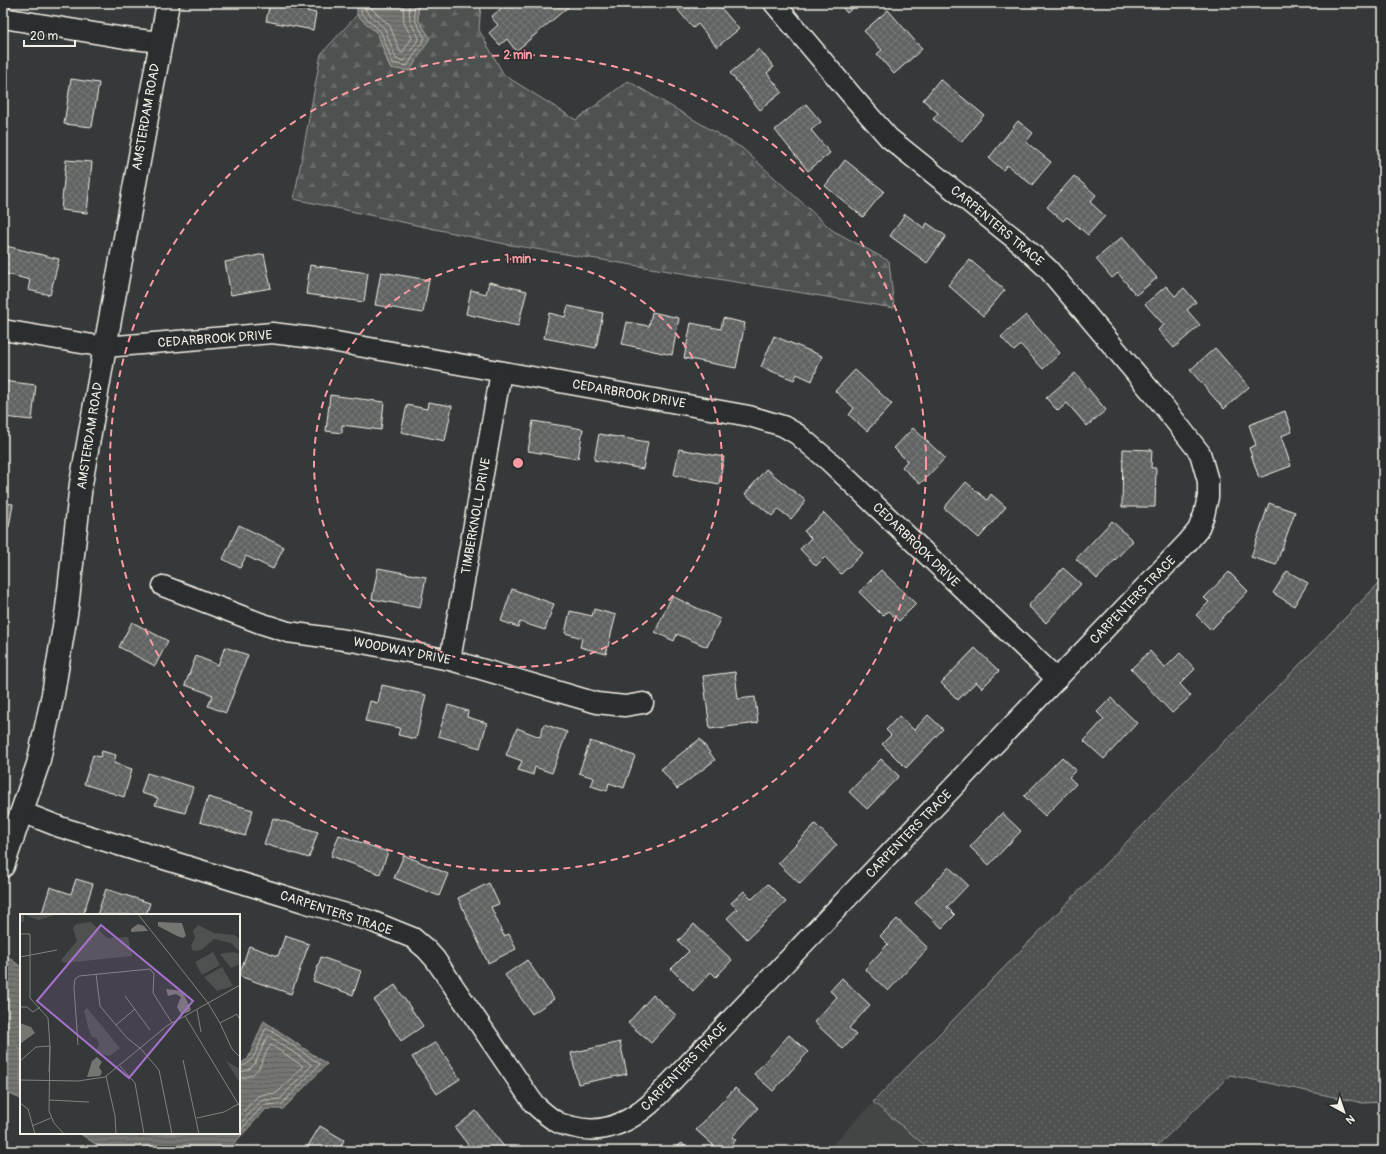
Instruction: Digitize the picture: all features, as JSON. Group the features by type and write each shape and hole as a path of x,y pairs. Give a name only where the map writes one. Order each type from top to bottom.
{"main road":[{"name":"AMSTERDAM ROAD","path":"3,866 38,764 53,694 67,608 81,484 168,3"}],"street":[{"name":"CARPENTERS TRACE","path":"22,812 60,827 307,903 371,921 413,938 435,959 534,1104 559,1123 582,1129 597,1130 618,1125 639,1114 650,1104 1187,543 1198,530 1204,515 1208,498 1208,481 1200,453 1161,403 1048,269 1020,243 889,138 774,3"},
{"path":"3,18 125,38 160,42"},
{"name":"CEDARBROOK DRIVE","path":"3,330 105,347 272,333 314,338 749,416 783,426 797,434 829,461 1057,679"},
{"name":"TIMBERKNOLL DRIVE","path":"450,660 501,372"},
{"name":"WOODWAY DRIVE","path":"163,586 260,624 288,632 352,641 450,660 597,703 625,706 643,703"}],"shaded area":[{"path":"873,1103 932,1151 826,1151"}],"green space":[{"path":"418,3 481,3 479,30 504,75 576,120 628,81 742,148 832,230 889,261 894,308 505,244 294,199 321,54 357,15 378,34 390,68 430,38 418,19"},
{"path":"1383,579 1383,1102 1363,1103 1230,1075 1152,1151 932,1151 873,1102"}],"water":[{"path":"357,3 418,3 418,19 430,38 410,71 390,68 378,34 357,15"},
{"path":"7,956 20,966 20,1099 3,1091 3,959"},
{"path":"264,1021 327,1064 283,1109 266,1109 227,1151 112,1151 97,1145 80,1134 240,1134 240,1063 248,1059"}],"building":[{"path":"270,3 309,3 307,11 316,13 313,30 266,21"},
{"path":"507,3 564,3 568,7 516,51 507,39 500,45 489,33 498,25 491,17"},
{"path":"686,3 717,3 739,29 717,47 698,24 693,28 678,10"},
{"path":"831,3 839,3 834,7"},
{"path":"839,3 858,3 847,13"},
{"path":"888,10 922,49 894,74 877,54 882,50 864,31"},
{"path":"759,49 774,67 767,73 782,92 760,110 730,73"},
{"path":"71,79 99,83 92,127 64,124"},
{"path":"940,79 984,115 961,142 933,119 938,113 923,100"},
{"path":"806,104 821,122 811,130 830,153 808,171 775,130"},
{"path":"1018,121 1033,133 1026,142 1051,162 1032,185 1007,165 1003,170 989,158"},
{"path":"66,160 92,162 87,213 61,210"},
{"path":"845,160 884,191 863,217 825,186"},
{"path":"1074,176 1096,195 1090,202 1105,216 1088,235 1067,217 1063,221 1047,207"},
{"path":"905,214 924,228 927,223 946,236 927,263 890,236"},
{"path":"1122,237 1157,278 1136,295 1118,273 1112,278 1096,259"},
{"path":"6,246 59,259 50,295 28,290 30,280 3,273 3,257"},
{"path":"264,254 271,288 231,295 225,262"},
{"path":"970,260 1005,290 983,316 948,285"},
{"path":"310,265 368,273 364,302 306,294"},
{"path":"381,272 429,280 423,313 375,305"},
{"path":"489,282 527,291 518,326 466,314 471,290 486,294"},
{"path":"1166,286 1175,296 1184,288 1196,302 1187,310 1200,325 1174,348 1158,330 1164,325 1145,304"},
{"path":"568,306 603,313 596,348 544,338 549,313 565,317"},
{"path":"652,312 679,318 672,355 622,344 627,322 649,326"},
{"path":"1026,315 1060,353 1043,369 1021,345 1014,351 1001,337"},
{"path":"723,318 745,323 736,368 684,358 691,323 721,329"},
{"path":"774,336 822,356 812,381 797,374 794,380 761,367"},
{"path":"1215,348 1249,387 1224,409 1190,370"},
{"path":"855,370 892,404 867,431 849,415 854,408 835,391"},
{"path":"1075,373 1106,410 1087,426 1067,403 1058,411 1046,398"},
{"path":"3,381 36,385 32,420 3,417"},
{"path":"330,395 384,402 381,430 342,425 342,433 326,431"},
{"path":"428,402 452,406 445,441 401,432 407,405 427,409"},
{"path":"1285,411 1292,432 1281,436 1291,466 1259,478 1249,448 1256,445 1249,425"},
{"path":"533,421 583,429 578,459 528,451"},
{"path":"913,428 945,458 920,484 902,467 907,461 894,448"},
{"path":"599,434 648,442 643,469 594,460"},
{"path":"679,449 724,457 719,484 674,475"},
{"path":"1123,449 1152,450 1151,468 1156,468 1155,507 1122,507"},
{"path":"766,469 806,501 791,519 778,509 772,516 745,494"},
{"path":"966,482 987,500 991,494 1006,507 979,538 944,508"},
{"path":"3,503 13,504 9,527 3,526"},
{"path":"1269,503 1295,512 1276,565 1251,557"},
{"path":"824,513 863,553 841,574 825,557 816,566 800,549 811,538 804,531"},
{"path":"1112,521 1133,541 1097,579 1076,559"},
{"path":"239,525 284,547 273,569 246,556 240,568 223,559"},
{"path":"378,568 426,577 420,608 372,599"},
{"path":"1063,568 1081,584 1046,623 1028,606"},
{"path":"881,570 916,604 899,621 888,611 883,616 859,592"},
{"path":"1287,571 1308,583 1294,606 1273,593"},
{"path":"1229,572 1248,591 1211,630 1196,615 1209,602 1204,598"},
{"path":"512,589 554,604 545,630 520,622 518,627 501,621"},
{"path":"672,596 720,619 707,647 677,634 674,641 655,632"},
{"path":"594,609 616,615 606,654 580,647 582,638 565,633 570,611 592,616"},
{"path":"132,622 168,641 155,666 119,647"},
{"path":"225,647 248,655 226,713 208,706 213,695 185,685 196,656 218,665"},
{"path":"975,648 999,671 982,688 976,682 958,700 941,683"},
{"path":"1150,651 1165,668 1180,653 1195,669 1180,684 1191,696 1172,713 1131,669"},
{"path":"735,672 738,699 755,697 758,723 710,729 703,676"},
{"path":"382,685 426,695 416,739 398,735 400,728 365,721 370,701 378,703"},
{"path":"1111,698 1137,723 1104,759 1084,741 1104,719 1097,712"},
{"path":"448,705 468,711 467,717 487,723 480,748 438,736"},
{"path":"928,715 943,729 906,768 882,744 891,735 886,730 899,716 914,730"},
{"path":"544,724 567,732 552,773 535,767 533,775 518,770 522,761 506,755 517,728 540,737"},
{"path":"700,739 715,760 677,789 661,769"},
{"path":"590,741 635,756 624,788 609,783 607,791 591,786 594,778 579,773"},
{"path":"102,751 116,755 114,763 132,769 124,797 84,784 93,755 100,757"},
{"path":"1062,757 1076,770 1069,777 1076,784 1045,816 1024,796"},
{"path":"881,759 899,776 867,809 849,792"},
{"path":"147,773 193,787 185,813 155,805 158,798 141,793"},
{"path":"208,797 253,810 245,836 200,822"},
{"path":"1002,813 1021,831 989,865 970,847"},
{"path":"273,818 318,832 309,858 264,844"},
{"path":"815,824 837,845 800,884 778,863"},
{"path":"339,835 388,852 380,874 331,856"},
{"path":"404,855 448,874 439,896 394,878"},
{"path":"949,867 968,885 947,907 955,915 942,928 915,903"},
{"path":"76,879 93,884 83,914 42,913 50,887 71,894"},
{"path":"489,883 499,904 491,907 504,936 509,934 516,949 488,963 458,898"},
{"path":"768,884 786,902 747,939 727,918 737,909 731,903 744,891 752,899"},
{"path":"106,889 150,903 146,914 97,914"},
{"path":"897,919 928,948 888,991 865,969 888,944 880,936"},
{"path":"694,924 732,960 716,977 711,972 693,991 671,969 689,951 678,941"},
{"path":"285,936 309,944 291,994 240,976 249,946 278,956"},
{"path":"321,957 361,971 353,995 313,981"},
{"path":"527,960 554,999 532,1014 505,975"},
{"path":"842,978 870,1005 849,1028 856,1035 843,1049 814,1022 837,997 830,991"},
{"path":"395,985 423,1026 401,1041 374,1000"},
{"path":"653,995 676,1015 651,1043 628,1023"},
{"path":"789,1035 808,1052 773,1091 754,1074"},
{"path":"436,1042 460,1079 437,1094 412,1057"},
{"path":"620,1042 627,1074 578,1084 571,1053"},
{"path":"735,1088 758,1108 732,1137 736,1140 726,1151 720,1151 696,1130"},
{"path":"476,1111 505,1148 501,1151 473,1151 455,1128"},
{"path":"320,1126 344,1140 338,1151 305,1151"},
{"path":"682,1143 689,1151 671,1151"}]}
